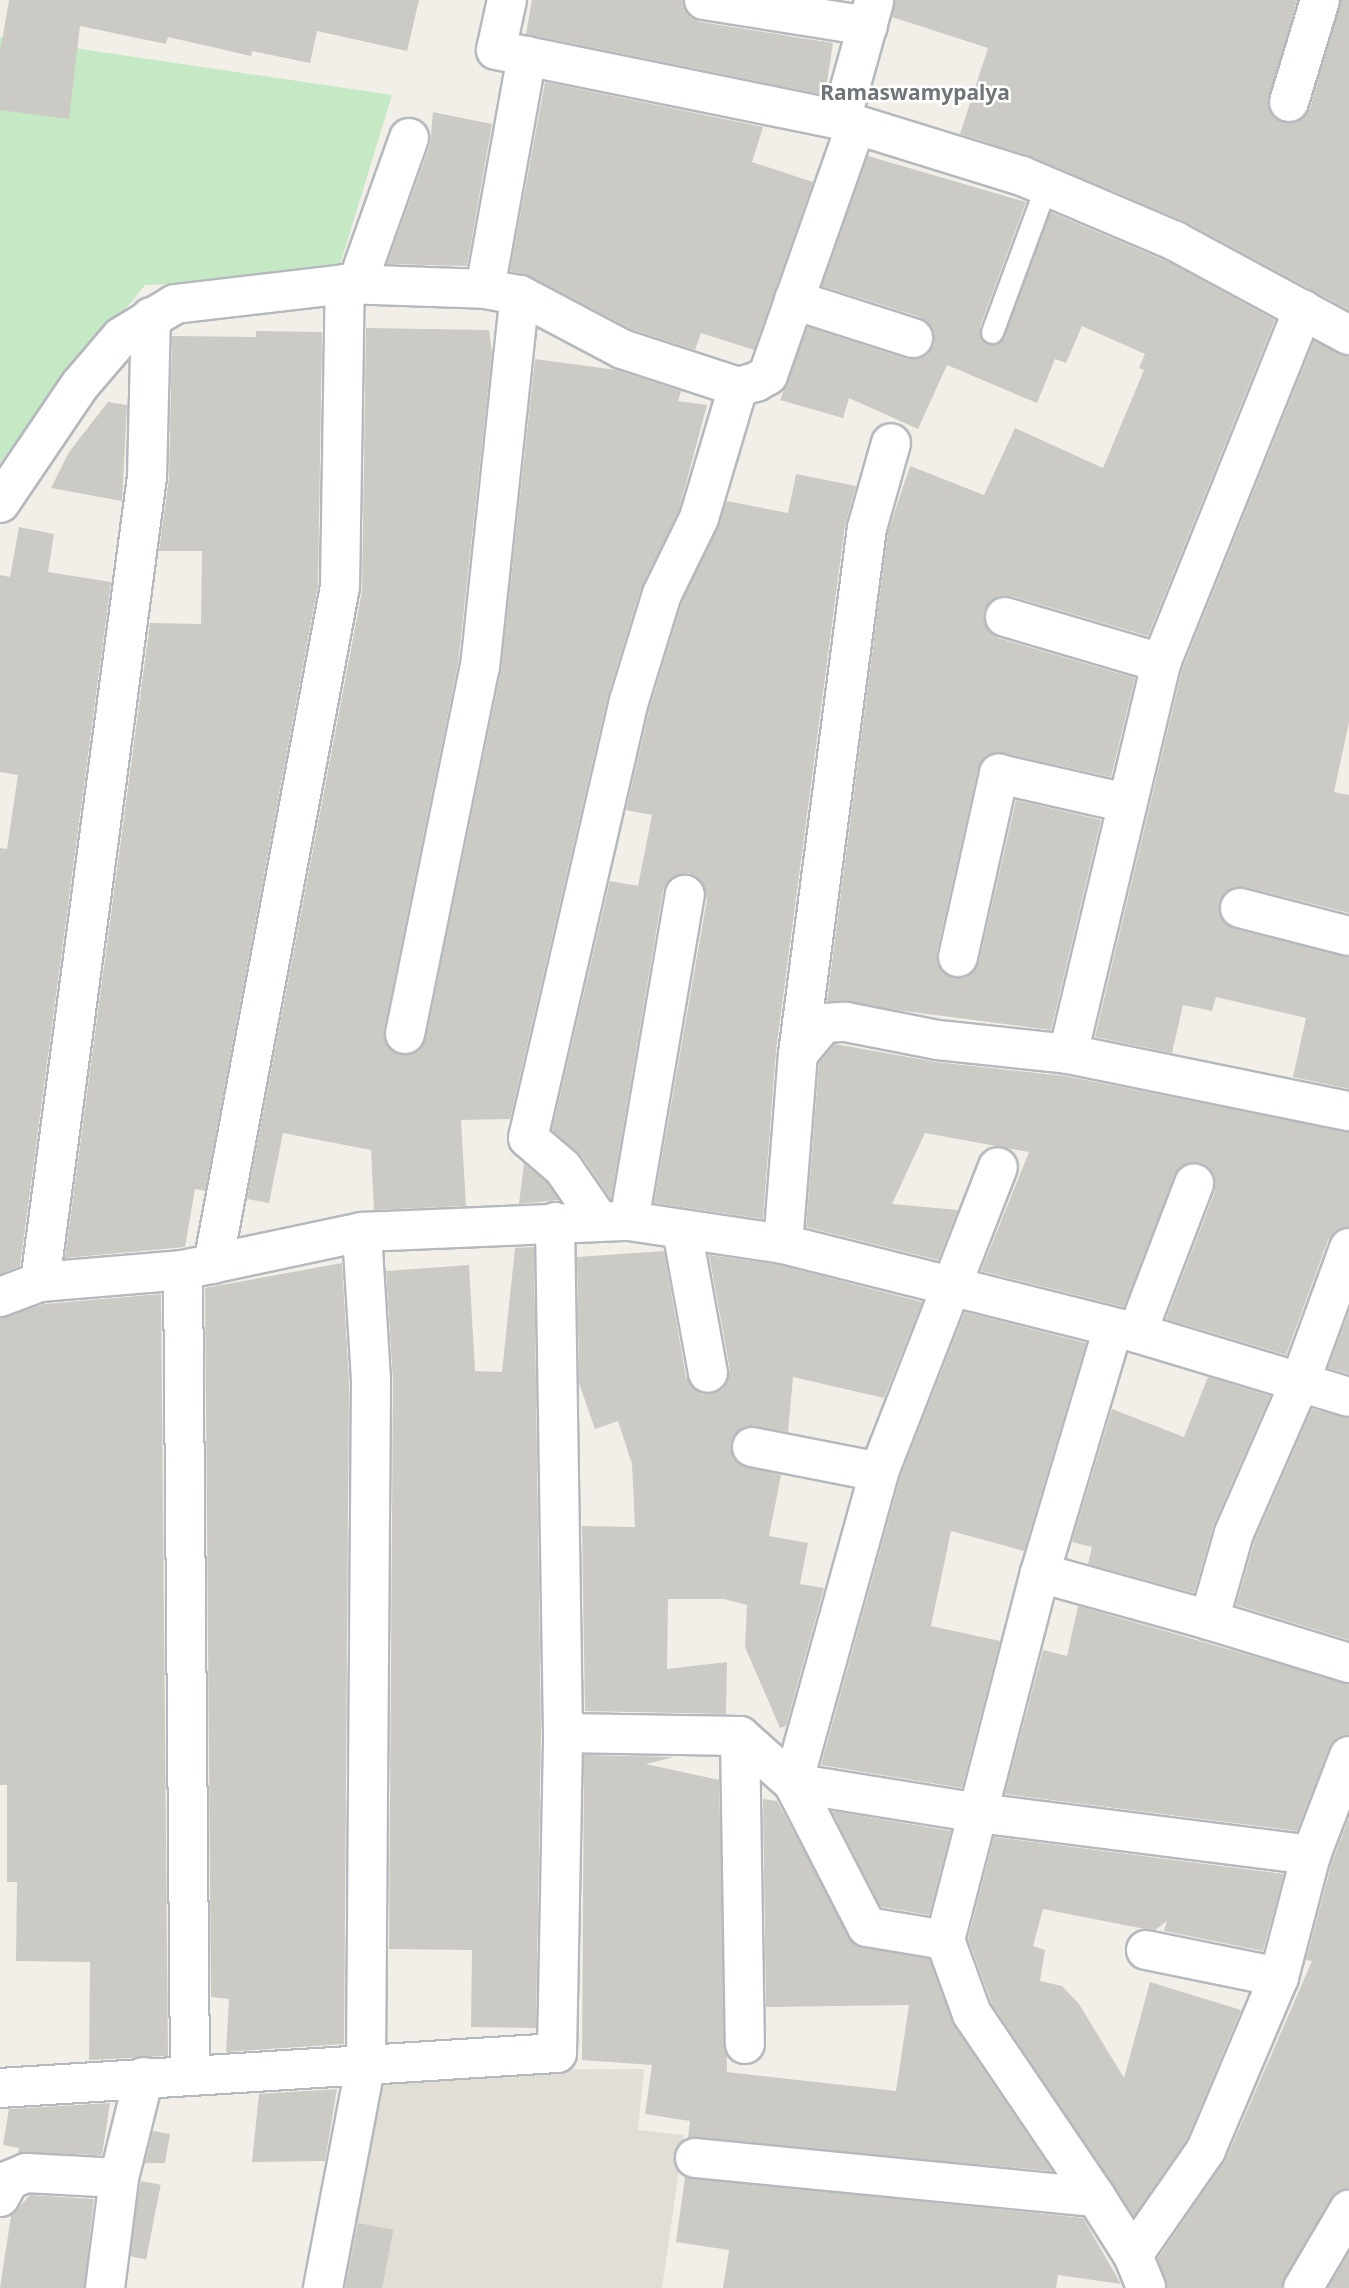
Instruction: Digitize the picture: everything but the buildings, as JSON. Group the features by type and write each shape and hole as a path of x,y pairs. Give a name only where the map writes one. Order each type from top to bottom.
{"street":[{"path":"507,0 496,50 848,122 1046,186 1175,241 1349,335"},
{"path":"0,503 80,385 121,337 175,304 351,284 502,292 622,349 738,387 768,375 794,300 848,122 871,13 704,0"},
{"path":"1289,102 1320,0"},
{"path":"405,1034 480,667 502,292 527,56"},
{"path":"190,2073 198,1267 340,587 351,284 409,138"},
{"path":"794,300 913,338"},
{"path":"1068,1054 1161,663 1303,309"},
{"path":"40,1282 147,477 151,317"},
{"path":"614,1220 563,1168 528,1139 629,701 662,594 699,518 738,387"},
{"path":"783,1244 798,1054 867,528 891,443"},
{"path":"1004,617 1161,663"},
{"path":"958,957 999,774 1127,803"},
{"path":"614,1220 685,895"},
{"path":"1240,908 1349,936"},
{"path":"798,1054 824,1023 846,1022 938,1040 1068,1054 1349,1111"},
{"path":"793,1783 879,1472 948,1285 998,1167"},
{"path":"1140,2272 1096,2197 972,2014 945,1940 1040,1573 1125,1330 1194,1184"},
{"path":"0,1297 40,1282 198,1267 362,1232 614,1220 783,1244 1125,1330 1349,1397"},
{"path":"0,2088 190,2073 557,2053 563,1733 555,1222"},
{"path":"682,1230 708,1373"},
{"path":"323,2288 366,2063 371,1380 362,1232"},
{"path":"1209,1620 1234,1533 1300,1381 1349,1248"},
{"path":"752,1447 879,1472"},
{"path":"1040,1573 1209,1620 1349,1663"},
{"path":"563,1733 740,1736 793,1783 867,1927 945,1940"},
{"path":"740,1736 745,2044"},
{"path":"1140,2272 1206,2150 1279,1977 1311,1855 1349,1756"},
{"path":"793,1783 979,1813 1311,1855"},
{"path":"1146,1951 1279,1977"},
{"path":"106,2288 119,2178 144,2077"},
{"path":"695,2158 1096,2197"},
{"path":"0,2197 9,2180 26,2173 119,2178"},
{"path":"1303,2288 1349,2210"}],"lane":[{"path":"992,332 1046,186"}],"shaded area":[{"path":"644,2069 638,2130 684,2135 662,2288 335,2288 375,2070"}],"green space":[{"path":"0,37 392,95 336,278 145,285 0,463"}],"district":[{"name":"Ramaswamypalya","path":"915,92"}]}
